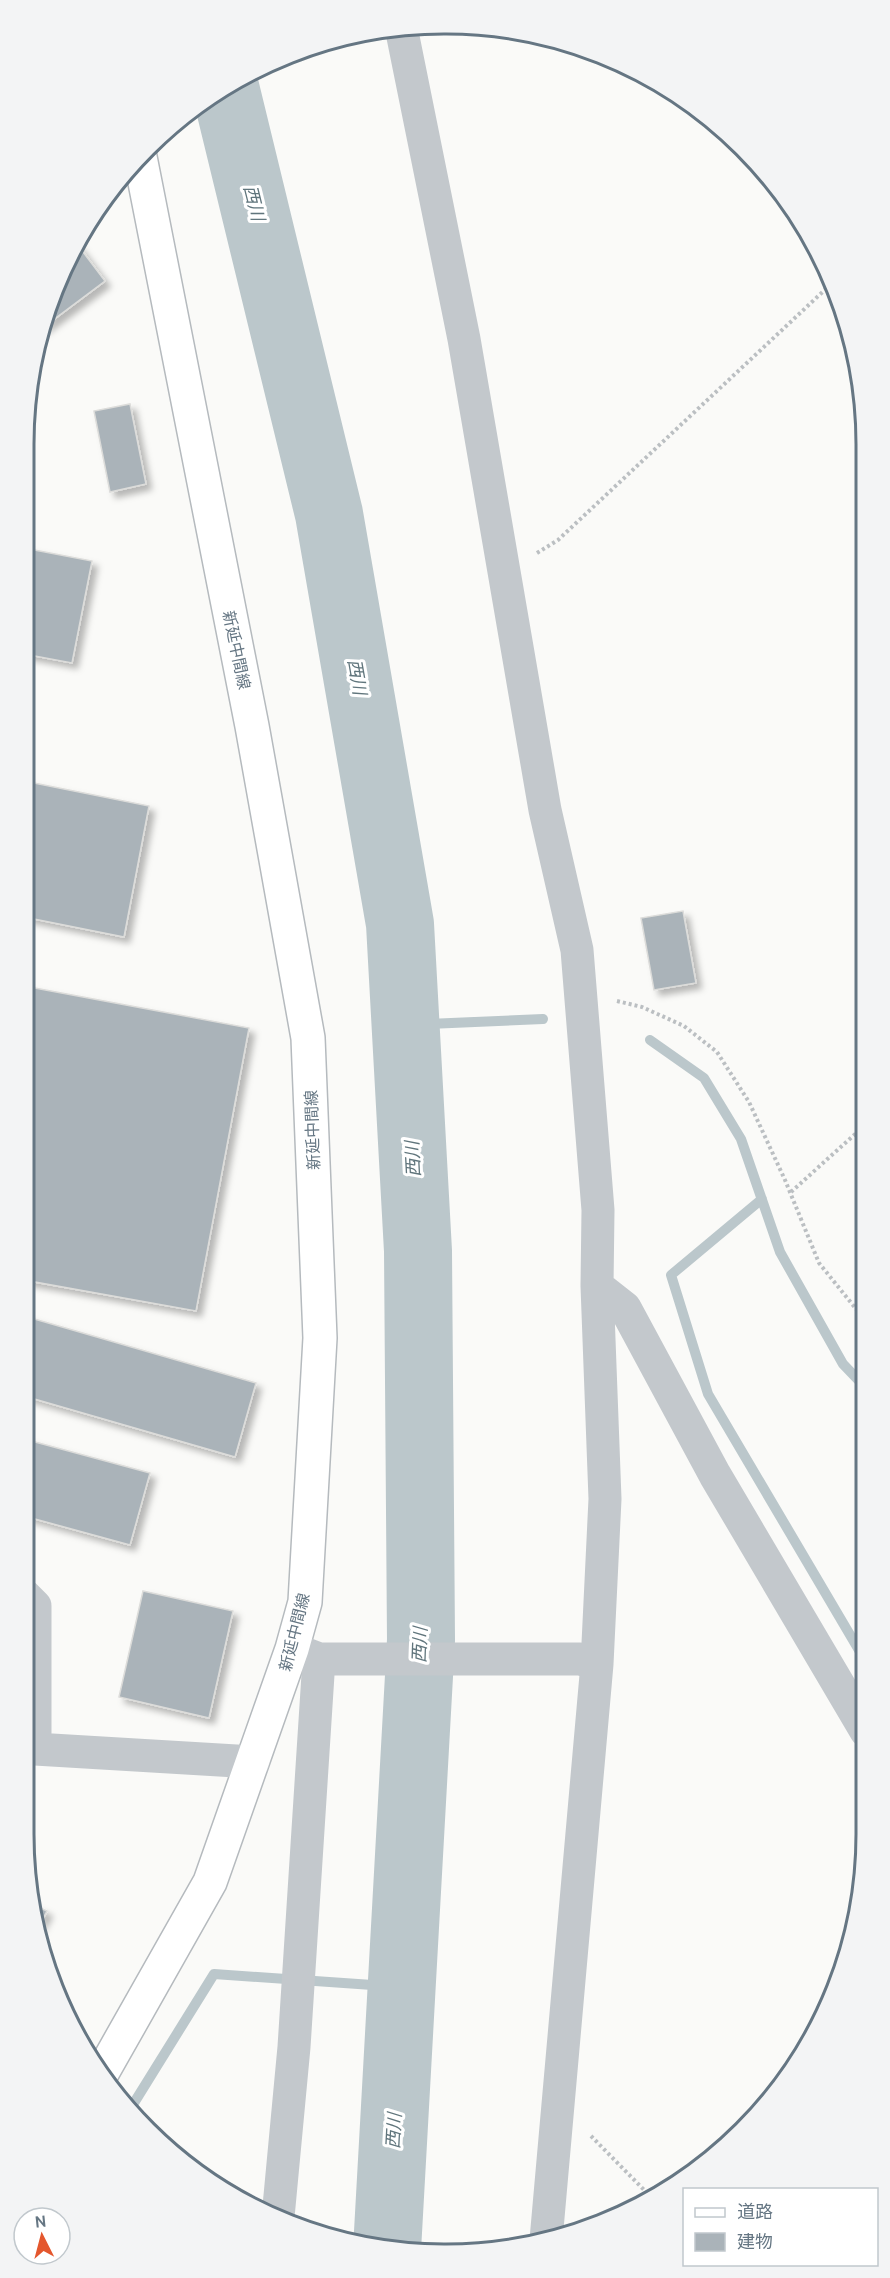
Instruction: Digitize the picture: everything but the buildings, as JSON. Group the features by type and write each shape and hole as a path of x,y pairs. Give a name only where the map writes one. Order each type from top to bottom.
{"main road":[{"name":"新延中間線","path":"107,2065 210,1882 254,1762 316,1656 305,1602 320,1338 308,1038 252,726 196,453 166,277 142,168"}],"street":[{"path":"403,37 464,339 545,810 577,950 598,1210 597,1286 605,1499 589,1662 547,2231"},
{"path":"597,1286 625,1308 715,1475 856,1714"},
{"path":"34,1605 35,1749 254,1762"},
{"path":"279,2208 294,2047 316,1656 589,1662"}],"path":[{"path":"506,573 558,540 825,290"},
{"path":"581,1002 614,1000 642,1007 684,1026 717,1052 748,1102 791,1193 819,1263 856,1309"},
{"path":"791,1193 856,1133"},
{"path":"584,2128 646,2191"}],"waterway":[{"name":"西川","path":"227,97 329,514 400,924 418,1251 421,1640 388,2239"},
{"path":"405,1025 543,1019"},
{"path":"650,1040 704,1078 741,1139 780,1252 843,1364 856,1378"},
{"path":"762,1199 671,1275 708,1394 856,1645"},
{"path":"134,2102 214,1974 401,1987"}]}
